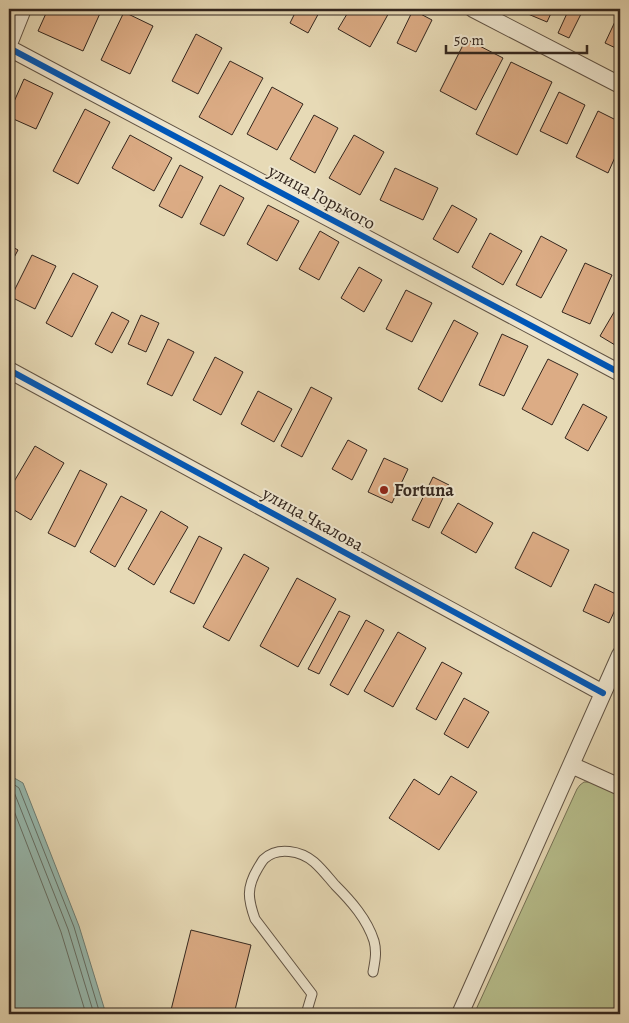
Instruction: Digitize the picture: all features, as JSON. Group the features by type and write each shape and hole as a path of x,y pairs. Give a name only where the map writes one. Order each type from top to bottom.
{"street":[{"path":"9,44 23,9"},
{"path":"473,9 620,85"},
{"name":"улица Горького","path":"9,48 620,373"},
{"name":"улица Чкалова","path":"9,370 603,693"},
{"path":"460,1014 620,655"},
{"path":"571,765 620,787"}],"lane":[{"path":"306,1014 312,994 255,920 250,907 248,892 253,876 264,859 275,852 300,854 313,862 357,908 374,941 376,955 373,972"}],"green space":[{"path":"584,782 594,782 620,793 620,1014 474,1014 577,789"}],"water":[{"path":"9,775 23,783 79,926 106,1014 9,1014"}],"building":[{"path":"48,9 102,9 83,51 38,31"},
{"path":"297,9 321,9 308,33 290,23"},
{"path":"350,9 391,9 370,47 338,29"},
{"path":"531,9 553,9 547,22 528,14"},
{"path":"569,9 576,9 582,12 569,38 558,33"},
{"path":"413,10 432,20 416,52 397,43"},
{"path":"124,12 153,26 130,74 101,60"},
{"path":"620,13 620,50 605,43"},
{"path":"196,34 222,48 198,94 172,81"},
{"path":"466,39 503,58 476,110 440,91"},
{"path":"230,61 263,78 232,135 199,117"},
{"path":"511,62 552,82 517,155 476,134"},
{"path":"24,79 53,93 36,129 9,117"},
{"path":"272,87 303,104 277,150 247,134"},
{"path":"559,92 585,105 567,144 540,131"},
{"path":"85,109 110,122 78,184 53,171"},
{"path":"598,111 620,122 620,146 608,173 576,157"},
{"path":"314,115 338,128 315,173 290,159"},
{"path":"130,135 172,158 154,191 112,168"},
{"path":"354,135 384,152 360,195 329,178"},
{"path":"180,165 203,177 182,218 159,206"},
{"path":"395,168 438,188 423,220 380,200"},
{"path":"220,185 244,198 224,236 200,224"},
{"path":"268,205 299,221 277,261 247,244"},
{"path":"452,205 477,219 458,253 433,239"},
{"path":"320,231 339,242 319,280 299,269"},
{"path":"490,233 522,251 503,285 472,267"},
{"path":"541,236 567,250 541,298 516,285"},
{"path":"9,245 18,250 9,267"},
{"path":"32,255 56,266 35,309 11,297"},
{"path":"585,263 612,275 590,324 562,312"},
{"path":"359,267 382,280 364,312 341,298"},
{"path":"73,273 98,286 72,337 46,323"},
{"path":"406,290 432,303 412,342 386,329"},
{"path":"620,302 620,348 600,336"},
{"path":"112,312 129,321 112,353 95,344"},
{"path":"141,315 159,323 146,352 128,344"},
{"path":"454,320 478,333 442,402 418,389"},
{"path":"502,334 528,346 504,396 479,385"},
{"path":"168,339 194,352 172,396 147,384"},
{"path":"215,357 243,372 221,415 193,400"},
{"path":"548,359 578,374 552,425 522,409"},
{"path":"311,387 332,398 302,457 281,446"},
{"path":"258,391 292,409 274,442 241,424"},
{"path":"583,404 607,417 588,451 565,438"},
{"path":"348,440 367,450 352,480 332,469"},
{"path":"35,446 64,463 31,520 9,507 9,490"},
{"path":"384,458 408,469 392,503 368,492"},
{"path":"80,470 107,484 75,547 48,533"},
{"path":"433,477 449,485 429,528 412,520"},
{"path":"121,496 147,510 115,567 90,552"},
{"path":"458,503 493,523 476,553 441,533"},
{"path":"161,511 188,527 154,585 128,569"},
{"path":"533,532 569,550 551,587 515,568"},
{"path":"199,536 222,548 194,604 170,592"},
{"path":"244,554 269,568 229,641 203,627"},
{"path":"297,578 336,599 298,667 260,646"},
{"path":"595,584 620,596 609,623 583,611"},
{"path":"339,611 350,616 319,674 308,669"},
{"path":"366,620 384,630 348,695 330,685"},
{"path":"398,632 426,648 393,707 364,691"},
{"path":"442,662 462,673 436,720 416,709"},
{"path":"464,698 489,712 468,748 444,734"},
{"path":"451,776 477,792 439,850 389,818 414,779 439,795"},
{"path":"191,930 251,945 234,1014 170,1014"}],"cycle path":[{"path":"9,48 620,373"},
{"path":"9,370 603,693"}],"place":[{"name":"Fortuna","path":"384,490"}]}
